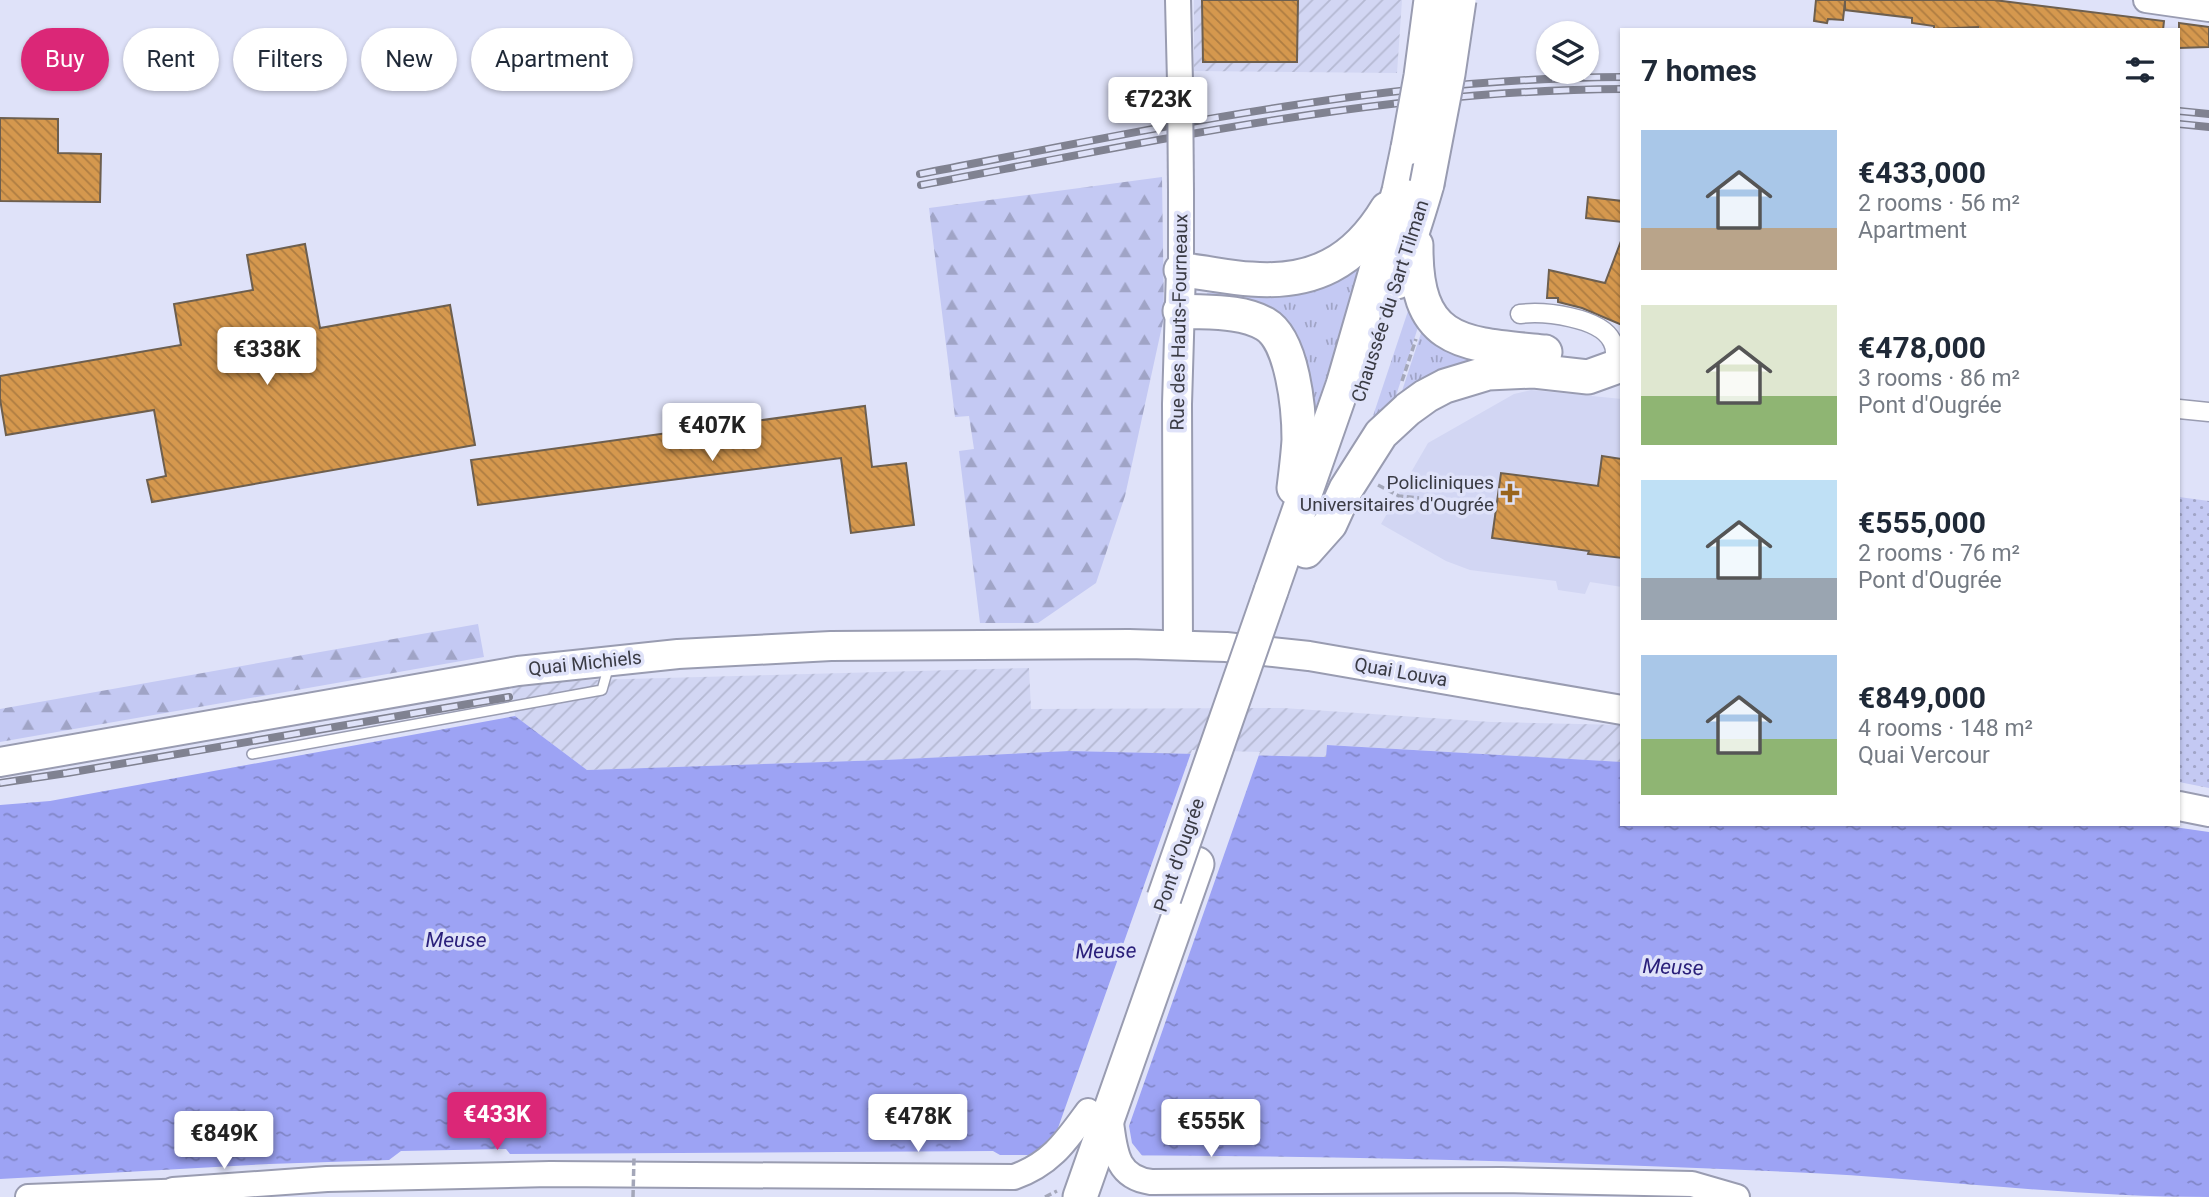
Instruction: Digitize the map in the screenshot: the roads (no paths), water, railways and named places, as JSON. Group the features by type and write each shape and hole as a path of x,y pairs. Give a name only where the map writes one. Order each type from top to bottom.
{"highway":[{"name":"Chaussée du Sart Tilman","path":"1280,592 1376,349 1407,246 1416,225 1414,183 1408,148 1431,0"},
{"name":"Chaussée du Sart Tilman","path":"1297,551 1343,385 1414,183 1448,74 1460,0"},
{"path":"1181,270 1250,279 1295,279 1322,271 1344,258 1367,238 1385,212 1414,183"},
{"path":"1416,225 1415,263 1420,297 1430,315 1446,332 1475,345 1590,357 1618,369"},
{"path":"1180,311 1247,316 1268,325 1282,345 1292,373 1299,439 1297,551"},
{"path":"1297,551 1330,524 1346,489 1381,434 1426,396 1455,382 1488,373 1534,371 1588,377 1618,369"},
{"name":"Pont d'Ougrée","path":"1060,1195 1099,1111 1280,592"}],"main road":[{"name":"Rue des Hauts-Fourneaux","path":"1178,0 1181,192 1177,404 1178,645"},
{"path":"2146,0 2209,9"},
{"name":"Quai Michiels","path":"0,762 458,681 611,660 855,645 1178,645"},
{"name":"Quai Louva","path":"1178,645 1309,656 1620,710"},
{"path":"2180,806 2209,811"},
{"path":"28,1197 327,1179 550,1174 1014,1177 1049,1160 1099,1111 1117,1158 1132,1177 1142,1180 1502,1180 1692,1184 1737,1197"},
{"path":"173,1190 273,1197"}],"street":[{"path":"1520,314 1550,313 1594,326 1607,334 1614,343 1618,369"},
{"path":"2180,408 2209,412"}],"lane":[{"path":"252,754 602,690 611,660"}],"water":[{"name":"Meuse","path":"515,716 587,770 1069,751 1326,757 1327,745 1620,762 1620,826 2167,826 2209,832 2209,1197 2104,1194 1842,1175 1691,1168 1297,1157 1000,1155 993,1151 510,1154 506,1149 401,1151 389,1160 0,1179 0,805 50,801"}],"railway":[{"path":"920,174 1182,124 1357,96 1445,86 1620,77"},
{"path":"921,185 1182,136 1357,108 1445,98 1620,89"},
{"path":"2180,111 2209,114"},
{"path":"2180,124 2209,127"},
{"path":"0,783 509,697"}],"place":[{"name":"Policliniques Universitaires d'Ougrée","path":"1510,493"}]}
